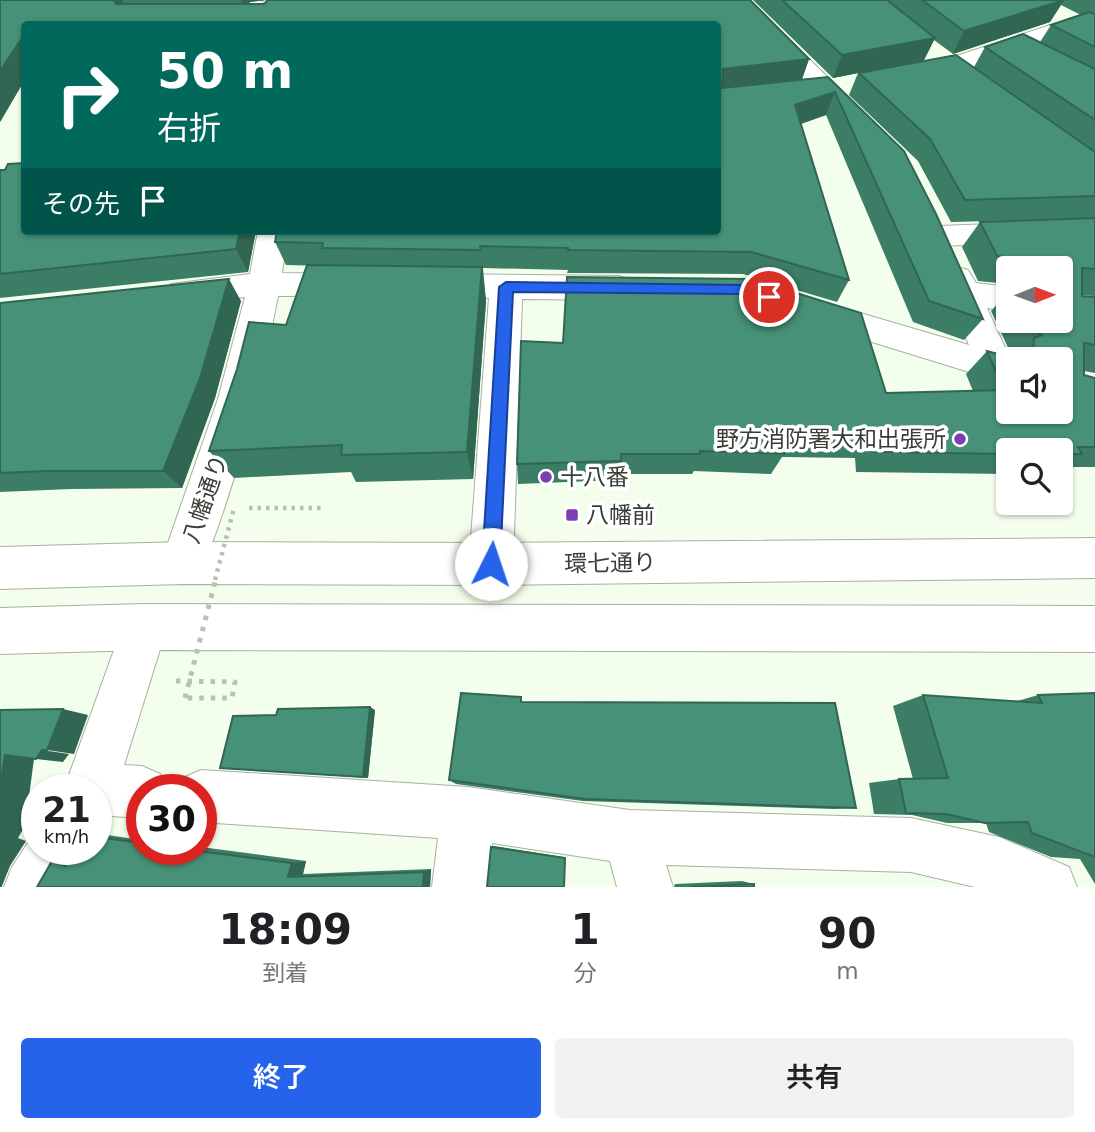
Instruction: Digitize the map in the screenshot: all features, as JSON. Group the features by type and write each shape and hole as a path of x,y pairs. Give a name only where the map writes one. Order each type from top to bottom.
{"street":[{"path":"737,0 871,133"},
{"path":"238,21 283,7"},
{"path":"1050,12 1085,28"},
{"path":"894,76 948,66 1012,45 1085,28"},
{"path":"1012,45 1036,58"},
{"path":"928,50 971,82"},
{"path":"996,356 934,225 1095,230"},
{"name":"八幡通り","path":"183,563 228,436 265,284 272,235"},
{"path":"154,295 265,284 653,289"},
{"path":"491,564 506,287"},
{"path":"965,294 996,298"},
{"path":"783,302 996,366"},
{"name":"環七通り","path":"0,568 183,563 491,564 1095,558"},
{"path":"0,631 144,627 1095,629"},
{"path":"98,774 144,627"},
{"path":"217,797 468,814 637,862 911,845 999,865 1049,887"},
{"path":"460,887 468,814"},
{"path":"32,887 45,865"}],"path":[{"path":"176,681 187,681 199,681 235,682 232,698 185,698 188,686 192,673 234,508 324,508"}],"building":[{"path":"0,0 114,0 116,4 264,4 268,0 750,0 809,59 723,69 722,88 828,77 904,151 936,214 983,319 929,301 835,92 795,105 849,280 751,252 480,246 481,250 322,248 323,243 275,242 276,235 721,235 721,21 21,21 21,40 0,71"},
{"path":"782,0 887,0 935,38 842,55"},
{"path":"922,0 1064,0 964,31"},
{"path":"1089,12 1095,14 1095,47 1051,25"},
{"path":"1023,34 1095,69 1095,120 985,47"},
{"path":"956,55 1095,152 1095,196 965,200 930,139 859,73"},
{"path":"21,163 21,235 239,235 236,249 0,274 0,170 5,170 8,164"},
{"path":"1095,218 1095,269 1082,268 1082,296 1095,297 1095,345 1084,343 1084,375 1095,378 1095,447 1078,447 1082,454 1073,454 1073,438 996,438 996,454 874,452 872,438 781,436 784,454 700,451 700,454 621,454 621,461 517,464 521,341 563,343 567,277 751,279 861,313 886,393 996,390 996,424 1073,424 1073,347 1034,347 1034,338 1042,335 1038,333 1073,333 1073,256 997,256 980,222"},
{"path":"307,265 482,267 467,452 341,455 342,445 209,451 237,369 249,322 286,325"},
{"path":"229,279 200,378 163,471 0,473 0,303"},
{"path":"987,351 996,353 996,372"},
{"path":"461,693 521,697 521,702 835,703 856,808 585,799 449,780"},
{"path":"1095,693 1095,857 1032,833 1028,822 985,823 946,814 906,813 899,779 948,778 923,695 1042,703 1038,695"},
{"path":"370,707 363,777 220,768 233,716 276,715 278,709"},
{"path":"63,709 47,750 42,750 36,759 5,755 0,788 0,710"},
{"path":"112,839 126,841 126,865 217,865 217,853 292,863 288,877 424,872 423,887 37,887 50,865 112,865"},
{"path":"491,847 565,858 564,887 487,887"},
{"path":"754,884 754,887 690,887"}],"place":[{"name":"野方消防署大和出張所","path":"960,439"},
{"name":"十八番","path":"546,477"},
{"name":"八幡前","path":"572,515"}],"route":[{"path":"491,564 506,287 743,289 769,297"}]}
